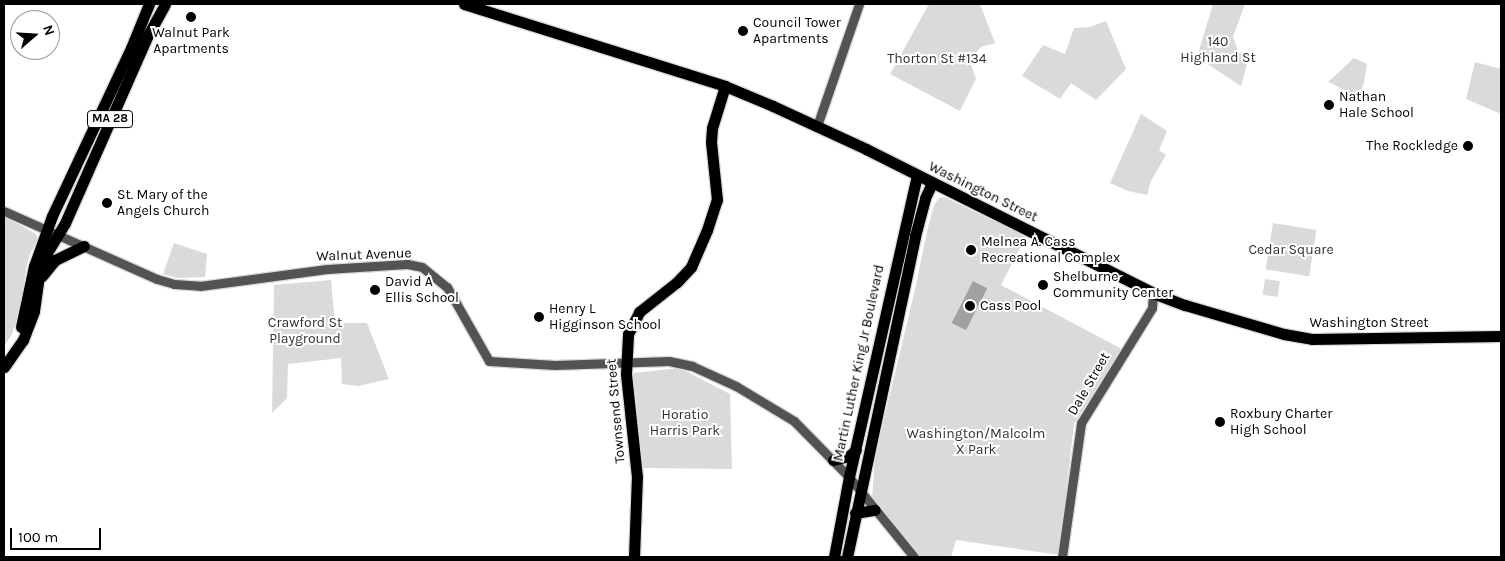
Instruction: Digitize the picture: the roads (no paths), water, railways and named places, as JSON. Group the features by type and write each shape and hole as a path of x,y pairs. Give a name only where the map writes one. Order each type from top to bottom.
{"main road":[{"name":"MA 28","path":"4,367 18,350 34,311 38,284 52,233 54,212 131,48 149,4"},
{"name":"MA 28","path":"4,357 24,319 29,281 52,233 73,206 148,35 165,4"},
{"name":"Washington Street","path":"464,4 725,86 817,126 1153,293 1213,313 1312,339 1501,336"},
{"name":"Townsend Street","path":"634,557 637,477 626,363 628,334 636,316 677,282 691,267 715,209 717,190 712,128 725,86"},
{"name":"Martin Luther King Jr Boulevard","path":"834,557 849,477 908,208 917,176"},
{"name":"Martin Luther King Jr Boulevard","path":"847,557 915,236 925,198 932,182"},
{"path":"38,284 52,263 84,246"},
{"path":"833,460 849,456 856,450"},
{"path":"855,513 875,510"}],"street":[{"path":"817,126 859,4"},
{"name":"Walnut Avenue","path":"4,211 157,280 190,285 200,286 327,269 407,264 422,267 447,287 489,361 555,365 677,361 736,386 794,421 849,477 914,557"},
{"name":"Dale Street","path":"1062,557 1081,424 1152,308 1153,293"}],"place":[{"name":"Walnut Park Apartments","path":"191,17"},
{"name":"Council Tower Apartments","path":"743,31"},
{"name":"Nathan Hale School","path":"1329,105"},
{"name":"The Rockledge","path":"1468,146"},
{"name":"St. Mary of the Angels Church","path":"107,203"},
{"name":"Melnea A. Cass Recreational Complex","path":"971,250"},
{"name":"Shelburne Community Center","path":"1043,285"},
{"name":"David A Ellis School","path":"375,290"},
{"name":"Cass Pool","path":"970,306"},
{"name":"Henry L Higginson School","path":"539,317"},
{"name":"Roxbury Charter High School","path":"1220,422"}],"park label":[{"name":"140 Highland St","path":"1218,50"},
{"name":"Thorton St #134","path":"937,59"},
{"name":"Cedar Square","path":"1291,250"},
{"name":"Crawford St Playground","path":"305,332"},
{"name":"Horatio Harris Park","path":"685,424"},
{"name":"Washington/Malcolm X Park","path":"976,442"}]}
